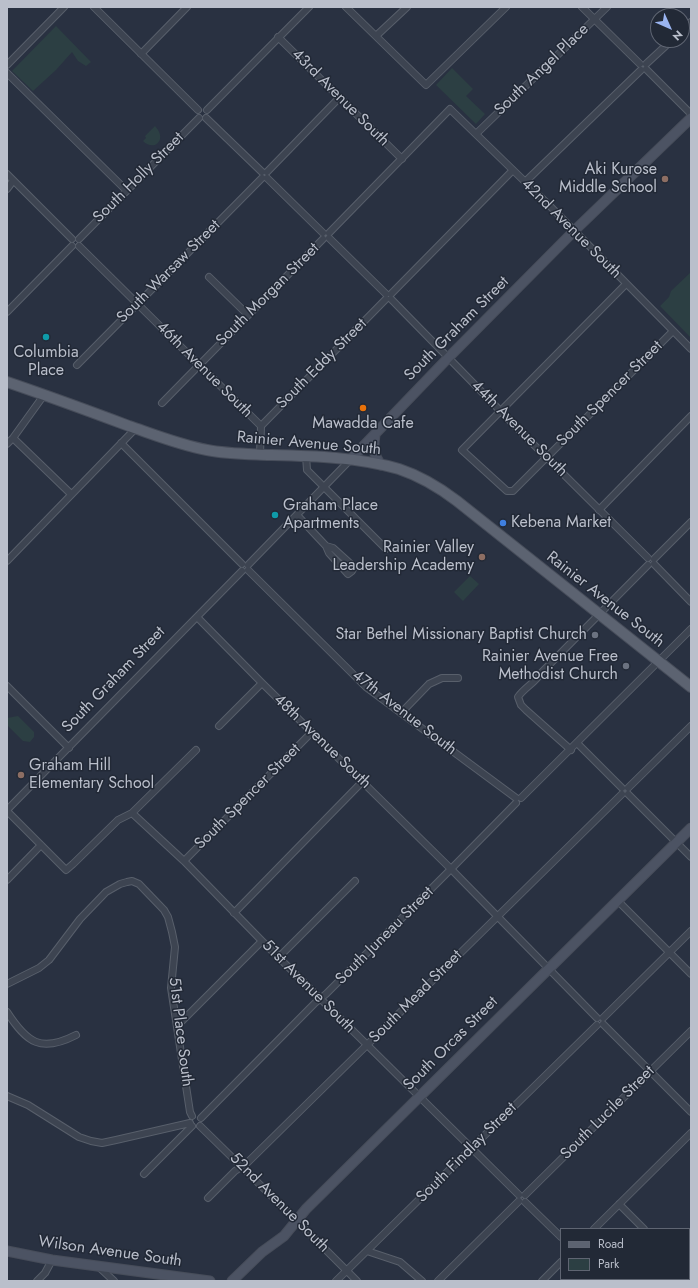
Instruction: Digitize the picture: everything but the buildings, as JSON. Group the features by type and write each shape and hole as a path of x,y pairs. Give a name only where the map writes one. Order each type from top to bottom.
{"main road":[{"name":"Rainier Avenue South","path":"7,382 195,448 220,452 306,456 350,460 399,469 413,475 446,492 691,687"}],"street":[{"path":"7,65 64,7"},
{"path":"94,7 198,110 197,114 199,118 206,118 209,114 207,110"},
{"path":"141,54 187,7"},
{"path":"207,110 308,7"},
{"path":"346,7 426,85 506,7"},
{"path":"376,36 407,7"},
{"path":"582,7 691,114"},
{"name":"South Angel Place","path":"476,134 607,7"},
{"name":"43rd Avenue South","path":"278,37 402,159"},
{"path":"525,182 663,48"},
{"path":"7,73 126,191"},
{"name":"South Warsaw Street","path":"77,365 340,97"},
{"path":"198,110 203,108 207,110"},
{"name":"42nd Avenue South","path":"450,109 513,170 691,349"},
{"name":"South Morgan Street","path":"162,403 450,109"},
{"name":"South Holly Street","path":"79,239 199,118"},
{"name":"44th Avenue South","path":"206,118 389,297 691,602"},
{"name":"South Graham Street","path":"7,810 245,567 297,516 448,358 574,231 691,118"},
{"name":"South Eddy Street","path":"261,426 513,170"},
{"path":"7,174 72,239 70,242 76,246"},
{"path":"7,190 13,180"},
{"path":"7,312 81,242 76,237 72,239"},
{"name":"46th Avenue South","path":"76,246 261,426"},
{"path":"209,277 248,315"},
{"path":"501,411 626,284"},
{"name":"South Spencer Street","path":"501,411 462,450 508,491 513,491 673,331"},
{"path":"7,444 44,395"},
{"path":"599,510 691,416"},
{"path":"260,454 261,426"},
{"path":"7,561 136,428"},
{"path":"374,434 373,451 376,459 381,465"},
{"path":"13,438 71,494"},
{"name":"47th Avenue South","path":"121,443 366,687 518,800"},
{"path":"306,456 307,470 386,549"},
{"path":"297,516 326,546 329,553 348,574 352,571 354,567 333,548 326,546"},
{"path":"571,750 521,705 518,697 532,682 532,679 536,675 540,674 691,522"},
{"name":"48th Avenue South","path":"197,617 498,916 548,970 691,1112"},
{"name":"South Juneau Street","path":"201,1118 691,629"},
{"path":"401,713 428,684 442,678 458,678"},
{"path":"218,726 262,683"},
{"path":"7,686 69,748"},
{"name":"South Mead Street","path":"208,1198 235,1172 247,1163 691,726"},
{"name":"South Spencer Street","path":"184,861 312,732"},
{"path":"577,743 691,858"},
{"path":"7,810 66,870 118,820 132,813 196,750"},
{"path":"234,913 363,781"},
{"name":"51st Avenue South","path":"132,813 184,861 262,941 560,1236"},
{"name":"South Orcas Street","path":"232,1281 262,1252 284,1236 306,1209 691,828"},
{"path":"7,880 41,845"},
{"path":"279,957 355,881"},
{"name":"51st Place South","path":"7,984 39,968 49,960 80,919 106,892 120,884 127,882 139,884 157,902 168,917 175,947 170,988 191,1122"},
{"path":"618,901 691,974"},
{"name":"South Findlay Street","path":"336,1281 691,931"},
{"path":"177,1026 262,941"},
{"path":"7,1012 21,1032 38,1042 49,1044 57,1043 76,1035"},
{"name":"South Lucile Street","path":"438,1281 691,1031"},
{"path":"7,1096 28,1105 79,1137 102,1143 191,1122"},
{"path":"144,1174 191,1122 198,1115 202,1121 200,1126 195,1128 191,1122"},
{"name":"52nd Avenue South","path":"200,1126 357,1281"},
{"path":"595,1228 691,1133"},
{"path":"619,1204 643,1228"},
{"name":"Wilson Avenue South","path":"7,1251 52,1260 210,1281"},
{"path":"367,1251 400,1262 422,1281"},
{"path":"37,1281 45,1273 52,1260"},
{"path":"542,1281 560,1263"},
{"path":"98,1266 114,1281"}],"green space":[{"path":"56,26 91,62 86,66 78,61 72,52 56,70 33,91 12,71"},
{"path":"452,68 473,89 466,96 485,114 476,124 436,85"},
{"path":"155,126 159,131 160,140 155,145 147,144 143,141 146,138 145,136"},
{"path":"691,272 691,338 660,306 669,297 671,291"},
{"path":"470,576 479,584 463,601 454,592"},
{"path":"18,716 34,732 34,737 30,742 23,741 7,725 7,718"}],"place":[{"name":"Aki Kurose Middle School","path":"665,179"},
{"name":"Columbia Place","path":"46,337"},
{"name":"Mawadda Cafe","path":"363,408"},
{"name":"Graham Place Apartments","path":"275,515"},
{"name":"Kebena Market","path":"503,523"},
{"name":"Rainier Valley Leadership Academy","path":"482,557"},
{"name":"Star Bethel Missionary Baptist Church","path":"595,635"},
{"name":"Rainier Avenue Free Methodist Church","path":"626,666"},
{"name":"Graham Hill Elementary School","path":"21,775"}]}
